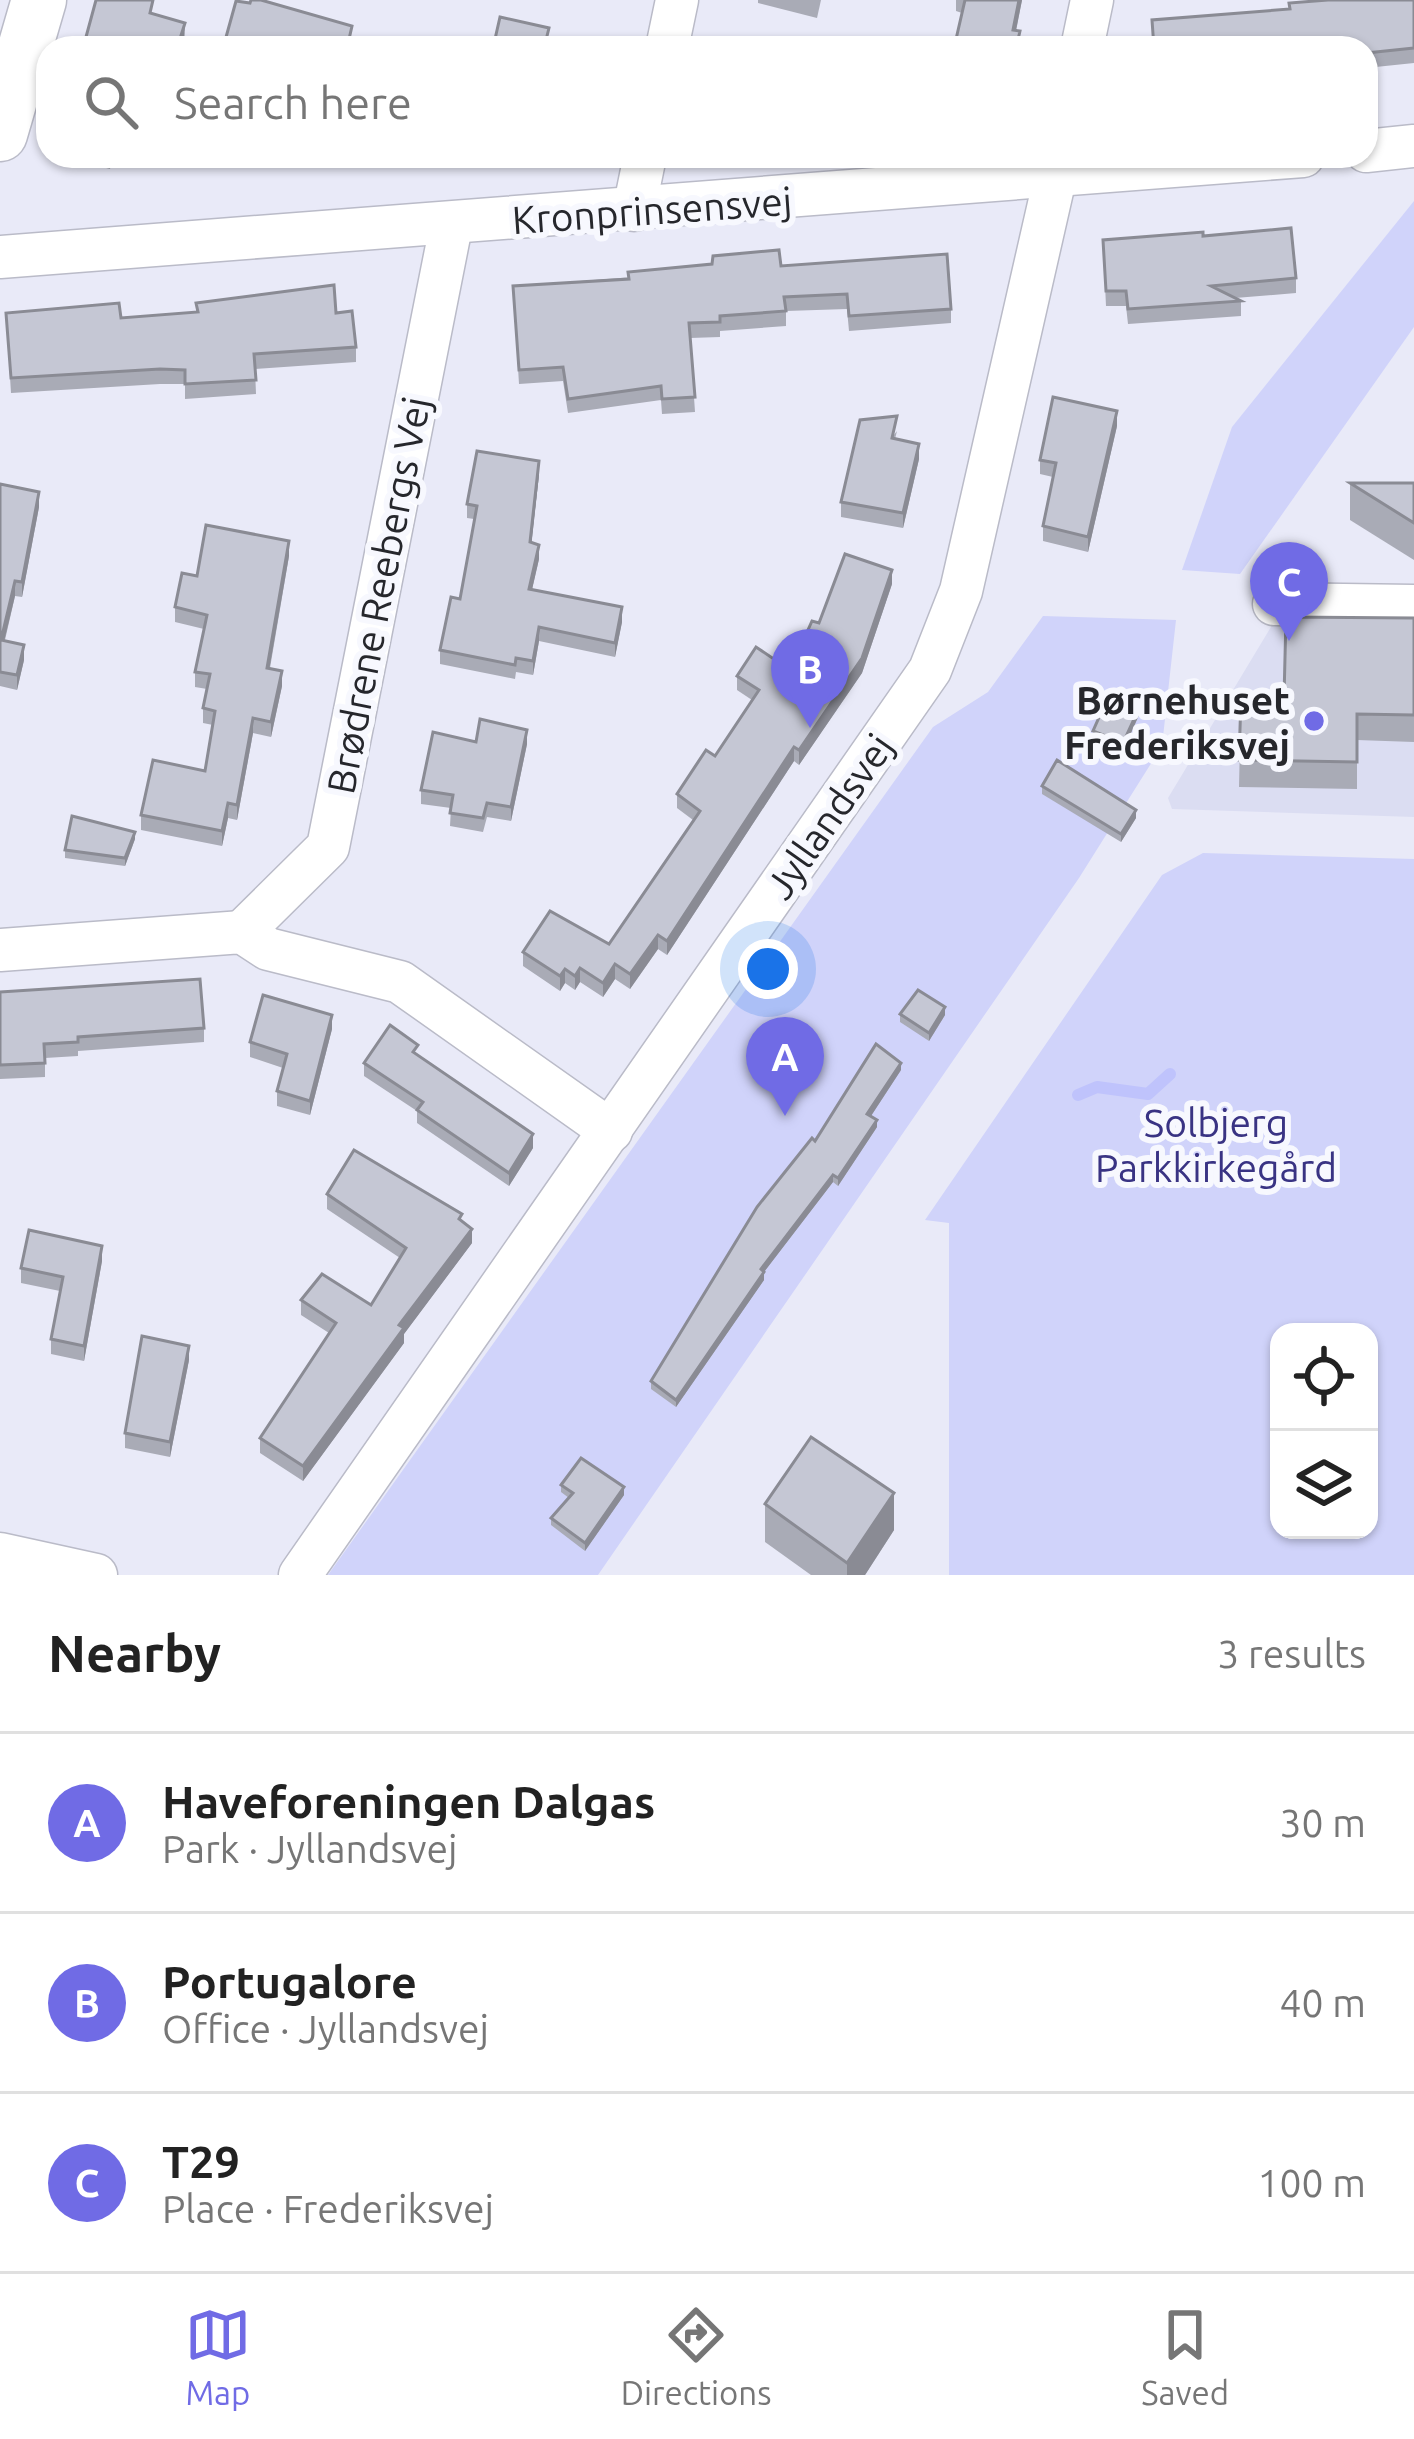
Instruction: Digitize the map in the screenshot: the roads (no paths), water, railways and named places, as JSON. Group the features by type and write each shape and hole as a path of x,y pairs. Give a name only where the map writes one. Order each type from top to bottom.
{"street":[{"path":"0,134 39,0"},
{"path":"670,36 677,0"},
{"path":"1084,36 1092,0"},
{"path":"1378,150 1414,146"},
{"path":"634,210 643,168"},
{"name":"Kronprinsensvej","path":"0,257 451,226 1039,168"},
{"name":"Jyllandsvej","path":"300,1575 930,670 951,628 1058,168"},
{"name":"Brødrene Reebergs Vej","path":"242,932 328,847 451,226"},
{"path":"1274,604 1414,606"},
{"path":"0,950 242,932 268,949 400,982 611,1130"},
{"path":"0,1554 96,1575"}],"waterway":[{"path":"1078,1095 1097,1087 1148,1094 1170,1074"}],"place":[{"name":"T29","path":"1289,641"},
{"name":"Børnehuset Frederiksvej","path":"1314,721"},
{"name":"Portugalore","path":"810,728"},
{"name":"Haveforeningen Dalgas","path":"785,1116"}],"park label":[{"name":"Solbjerg Parkkirkegård","path":"1216,1144"}]}
